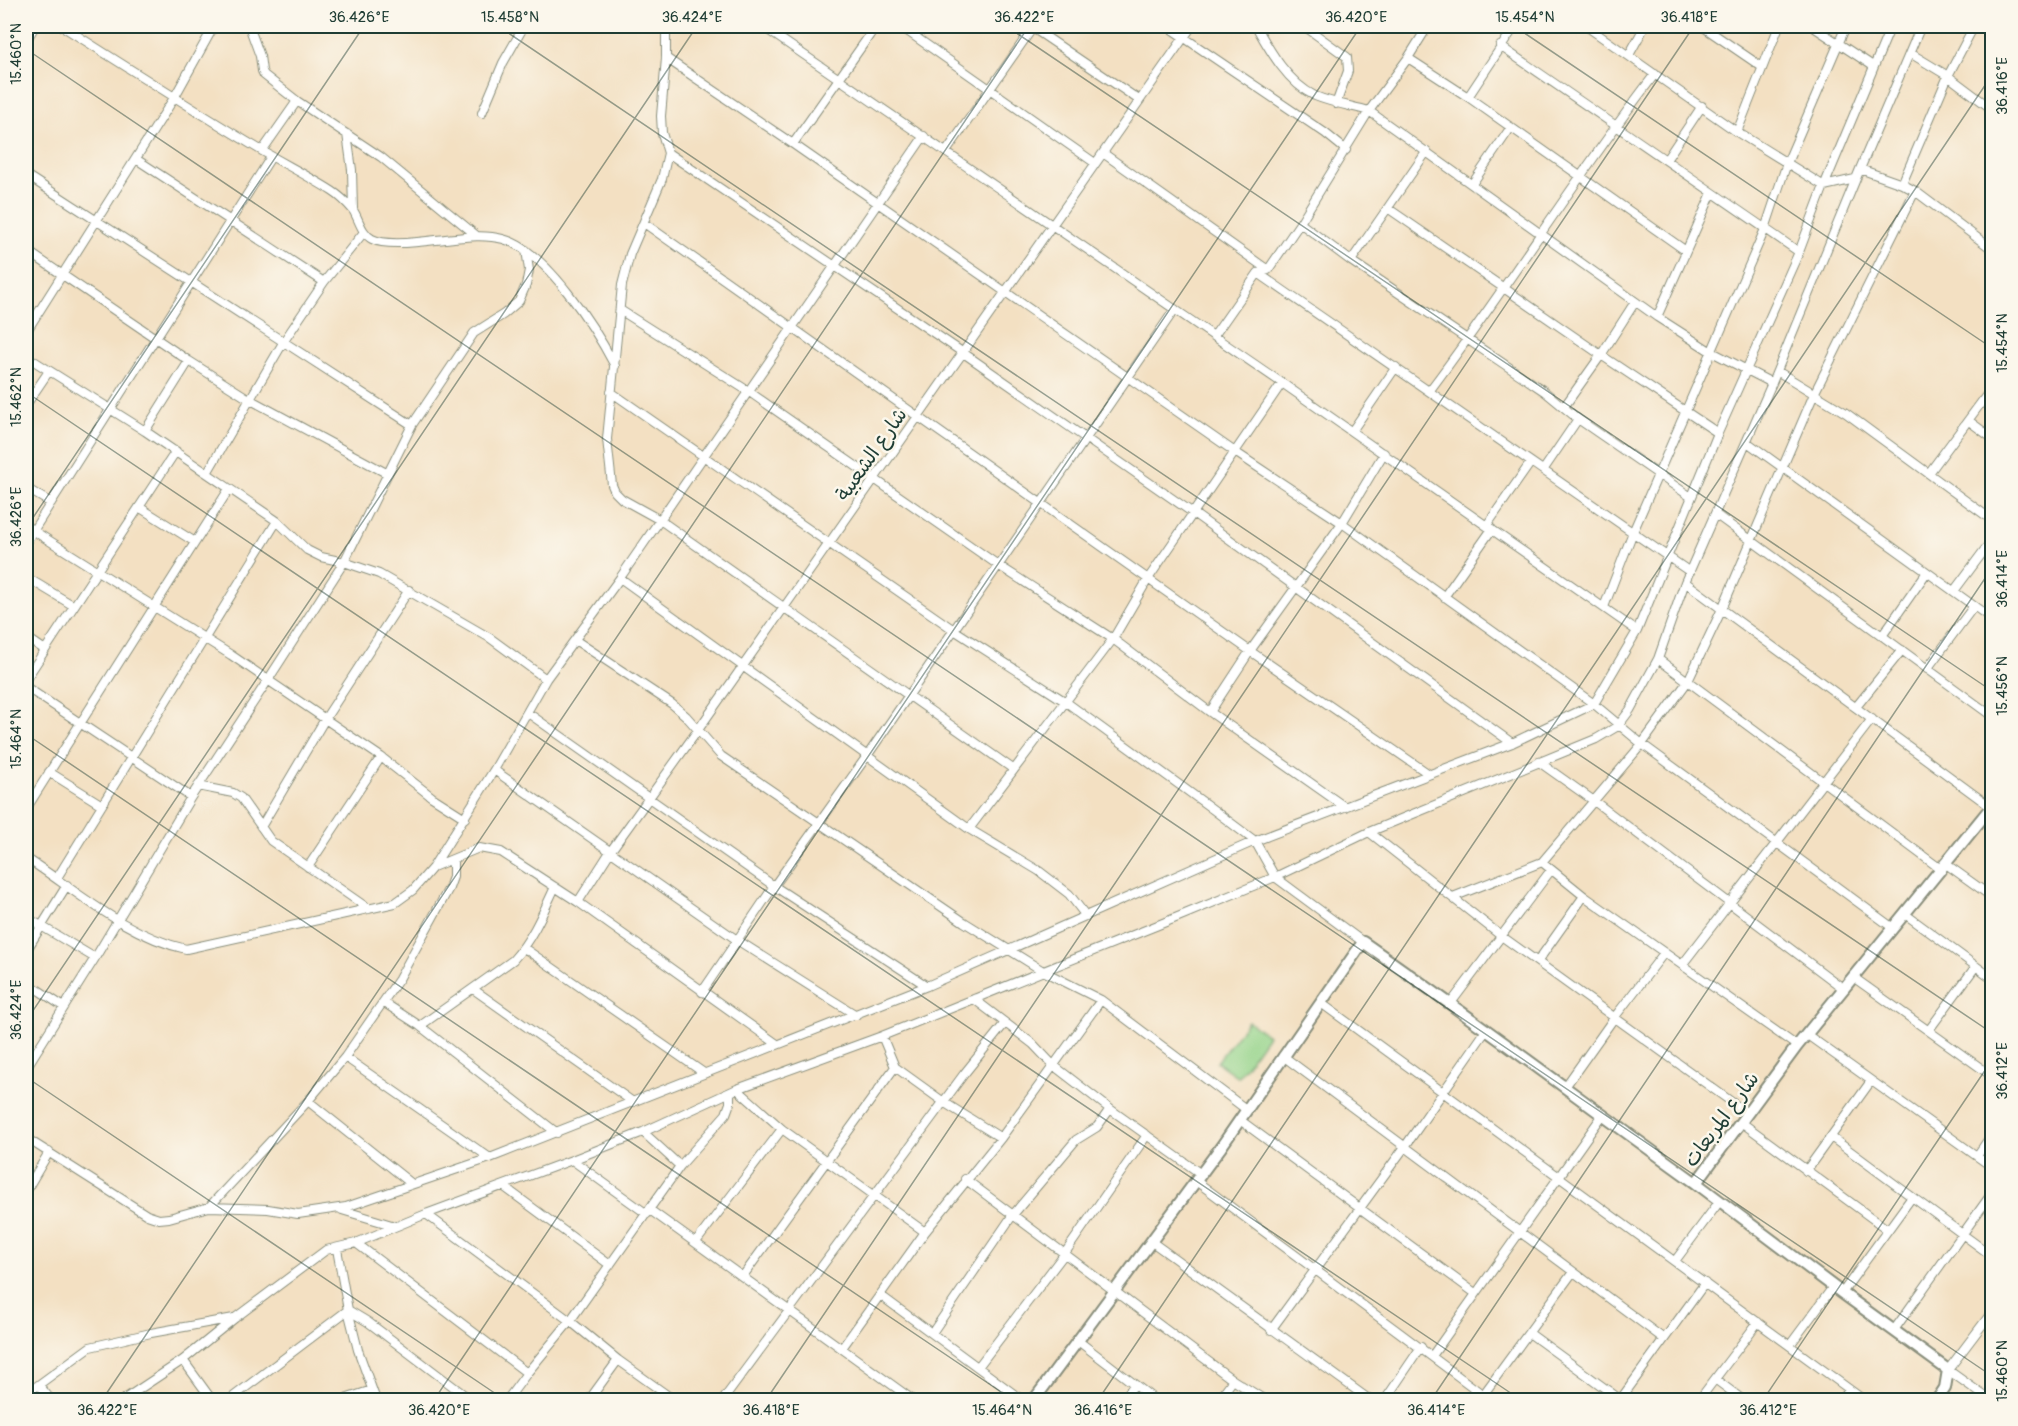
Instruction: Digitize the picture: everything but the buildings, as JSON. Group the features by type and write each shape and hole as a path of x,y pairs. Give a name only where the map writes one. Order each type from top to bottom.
{"street":[{"path":"26,41 35,26"},
{"path":"62,26 174,98 335,193 353,210 364,232 372,239 383,242 432,241 477,236 504,239 525,249 553,276 587,316 615,366"},
{"path":"26,332 174,98 214,26"},
{"path":"249,26 260,56 262,71 268,79 381,157 477,236"},
{"path":"482,113 503,63 524,26"},
{"path":"666,26 661,116 662,133 668,153 662,179 630,254 621,285 607,439 612,485 622,499 660,520 1012,769"},
{"path":"762,26 1282,382 1637,631"},
{"path":"793,144 876,26"},
{"path":"900,26 1095,164"},
{"path":"946,152 1032,26 1139,100"},
{"path":"1167,26 1325,133 1346,150"},
{"name":"شارع الشعبية","path":"578,902 610,852 1192,26"},
{"path":"1256,26 1286,71 1303,89 1336,104 1369,111 1657,317 1710,351 1772,383"},
{"path":"1304,26 1347,57 1348,71 1336,104"},
{"path":"1215,336 1258,273 1268,270 1300,223 1369,111 1408,58 1428,26"},
{"path":"1468,97 1515,26"},
{"path":"1586,26 1737,132 1824,186 1856,179"},
{"path":"1629,55 1646,26"},
{"path":"1702,26 1762,67"},
{"path":"1737,132 1779,26"},
{"path":"1812,26 1874,66"},
{"path":"1604,607 1633,532 1710,351 1765,229 1787,163 1846,26"},
{"path":"26,1138 147,1215 159,1219 209,1207 268,1209 298,1214 346,1207 490,1158 856,1015 1010,950 1255,841 1512,743 1594,704 1637,631 1691,496 1799,252 1891,26"},
{"path":"123,1401 183,1360 326,1250 356,1243 426,1214 572,1160 643,1132 733,1091 882,1036 1275,877 1369,832 1596,739 1618,726 1630,710 1658,659 1685,582 1747,442 1921,26"},
{"path":"1902,184 1948,76 1974,26"},
{"path":"1500,46 1799,252"},
{"path":"1910,53 1948,76 1992,109"},
{"path":"666,58 1235,452 1342,523 1594,704 1642,744 1893,928"},
{"path":"1408,58 1468,97 1686,251"},
{"path":"1430,390 1469,339 1615,126 1655,74"},
{"path":"262,151 297,101"},
{"path":"1666,160 1702,106"},
{"path":"1472,184 1511,127"},
{"path":"347,134 352,170 353,210"},
{"path":"26,858 117,921 162,944 186,949 395,903 413,890 433,867 465,818 546,679 620,578 924,136"},
{"path":"1351,261 1427,151"},
{"path":"668,153 1086,438 1512,743"},
{"path":"1102,153 1268,270"},
{"path":"26,542 29,528 51,503 271,157"},
{"path":"136,159 324,282"},
{"path":"1860,169 1916,191 1992,249"},
{"path":"26,175 412,425"},
{"path":"1453,897 1542,862 1642,744 1688,681 1722,609 1814,394 1916,191"},
{"path":"1657,317 1712,193"},
{"path":"1389,209 1718,433"},
{"path":"644,223 917,417 1429,774"},
{"path":"1300,223 1351,261 1544,390 1578,419 1691,496"},
{"path":"207,473 284,341 324,282 364,232"},
{"path":"26,1068 191,797 344,562 412,425 474,333 504,314 519,301 529,270 525,249"},
{"path":"26,250 249,399 388,474"},
{"path":"1258,273 1690,572"},
{"path":"1564,406 1601,355 1635,302"},
{"path":"702,992 1175,309"},
{"path":"620,310 748,391 998,566 1113,639 1210,712 1345,807"},
{"path":"26,356 176,451 278,521 307,550 321,557 379,574 410,590 490,638 546,679"},
{"path":"145,431 189,361"},
{"path":"1352,431 1396,367"},
{"path":"1777,370 1846,413 1992,520"},
{"path":"26,405 49,371"},
{"path":"969,829 1012,769 1113,639 1148,579 1282,382"},
{"path":"1929,473 1992,388"},
{"path":"611,392 954,630 1066,702 1255,841 1275,877 1696,1183"},
{"path":"1544,469 1578,419"},
{"path":"1969,421 1992,438"},
{"path":"1747,442 1992,619"},
{"path":"26,680 176,451"},
{"path":"1210,712 1342,523 1384,453"},
{"path":"1444,597 1531,462"},
{"path":"26,488 51,503"},
{"path":"26,809 28,799 49,772 229,489"},
{"path":"139,507 195,542"},
{"path":"1715,514 1992,716"},
{"path":"57,878 278,521"},
{"path":"29,528 268,680 465,818"},
{"path":"1954,591 1992,540"},
{"path":"1882,636 1927,572"},
{"path":"26,577 74,606"},
{"path":"620,578 969,829 1039,871 1069,894 1086,916"},
{"path":"1685,582 1992,807"},
{"path":"261,827 325,719 410,590"},
{"path":"1928,669 1974,606"},
{"path":"26,637 45,650"},
{"path":"575,640 672,704 721,756 964,922 1043,971 1101,1000 1247,1110"},
{"path":"1856,707 1902,650"},
{"path":"1658,659 1944,867 1992,897"},
{"path":"26,687 191,797"},
{"path":"528,713 774,886 927,986"},
{"path":"1682,965 1872,719"},
{"path":"308,867 381,757"},
{"path":"1539,762 1844,989"},
{"path":"494,770 737,940 856,1015"},
{"path":"49,772 102,805"},
{"path":"198,786 233,793 241,798 247,803 271,841 369,909"},
{"name":"شارع المربعات","path":"1948,1370 1696,1183 1806,1034 1992,807"},
{"path":"1369,832 1500,935 1538,961 1744,1118 1806,1172 1888,1230"},
{"path":"433,867 479,848 501,852 578,902 777,1044"},
{"path":"209,1207 308,1101 345,1057 399,979 449,888 453,877 453,860"},
{"path":"1542,862 1584,896 1797,1046"},
{"path":"1451,1003 1551,870"},
{"path":"26,951 67,885"},
{"path":"420,1026 513,960 524,948 538,924 555,887"},
{"path":"1538,961 1584,896"},
{"path":"1905,914 1992,978"},
{"path":"26,917 95,958"},
{"path":"1034,1401 1240,1120 1363,942"},
{"path":"524,948 704,1073"},
{"path":"1565,1087 1664,953"},
{"path":"1929,1030 1976,966"},
{"path":"1853,977 1992,1076"},
{"path":"26,982 64,1007"},
{"path":"473,989 633,1102"},
{"path":"974,999 1033,1044 1053,1065 1147,1135 1315,1269 1490,1401"},
{"path":"842,1348 925,1232 965,1179 1001,1138 1101,1000"},
{"path":"383,1002 420,1026 557,1132"},
{"path":"1321,1003 1864,1401"},
{"path":"723,1401 945,1103 964,1074 1005,1023"},
{"path":"1270,1330 1404,1148 1487,1029"},
{"path":"1806,1034 1992,1167"},
{"path":"882,1036 895,1067 945,1103 1001,1138"},
{"path":"1283,1056 1518,1233 1664,1339"},
{"path":"345,1057 490,1158"},
{"path":"743,1276 895,1067"},
{"path":"1806,1172 1871,1081"},
{"path":"733,1091 925,1232"},
{"path":"507,1401 570,1321 680,1166 726,1114 733,1091"},
{"path":"308,1101 412,1184"},
{"path":"932,1333 1012,1216 1076,1140 1097,1127 1110,1109"},
{"path":"1432,1356 1602,1116"},
{"path":"1240,1120 1475,1293"},
{"path":"696,1242 782,1129"},
{"path":"643,1132 680,1166"},
{"path":"1977,1156 1992,1134"},
{"path":"978,1367 1065,1253 1147,1135"},
{"path":"1831,1137 1992,1256"},
{"path":"26,1191 49,1152"},
{"path":"572,1160 696,1242 913,1401"},
{"path":"965,1179 1233,1380 1265,1401"},
{"path":"503,1186 610,1264"},
{"path":"1894,1330 1992,1193"},
{"path":"1790,1346 1888,1230 1912,1197"},
{"path":"1675,1261 1719,1202"},
{"path":"338,1209 395,1226"},
{"path":"426,1214 674,1401"},
{"path":"1152,1242 1370,1401"},
{"path":"356,1243 527,1373"},
{"path":"337,1249 358,1350 376,1401"},
{"path":"1483,1395 1573,1272"},
{"path":"1529,1333 1621,1400 1705,1283"},
{"path":"880,1295 1022,1401"},
{"path":"229,1401 348,1310"},
{"path":"348,1310 368,1322 471,1401"},
{"path":"1937,1401 1945,1388 1948,1370 1992,1312"},
{"path":"26,1394 90,1347 235,1318"},
{"path":"1700,1401 1758,1322"},
{"path":"1077,1340 1155,1401"},
{"path":"1385,1401 1421,1347"},
{"path":"183,1360 212,1401"},
{"path":"589,1401 618,1360"},
{"path":"1948,1370 1990,1401"},
{"path":"1715,1379 1743,1401"},
{"path":"1218,1401 1233,1380"},
{"path":"39,1385 51,1401"},
{"path":"1123,1401 1134,1385"},
{"path":"342,1401 372,1390"},
{"path":"1842,1401 1850,1390"}],"green space":[{"path":"1248,1021 1268,1035 1238,1077 1217,1062"}]}
